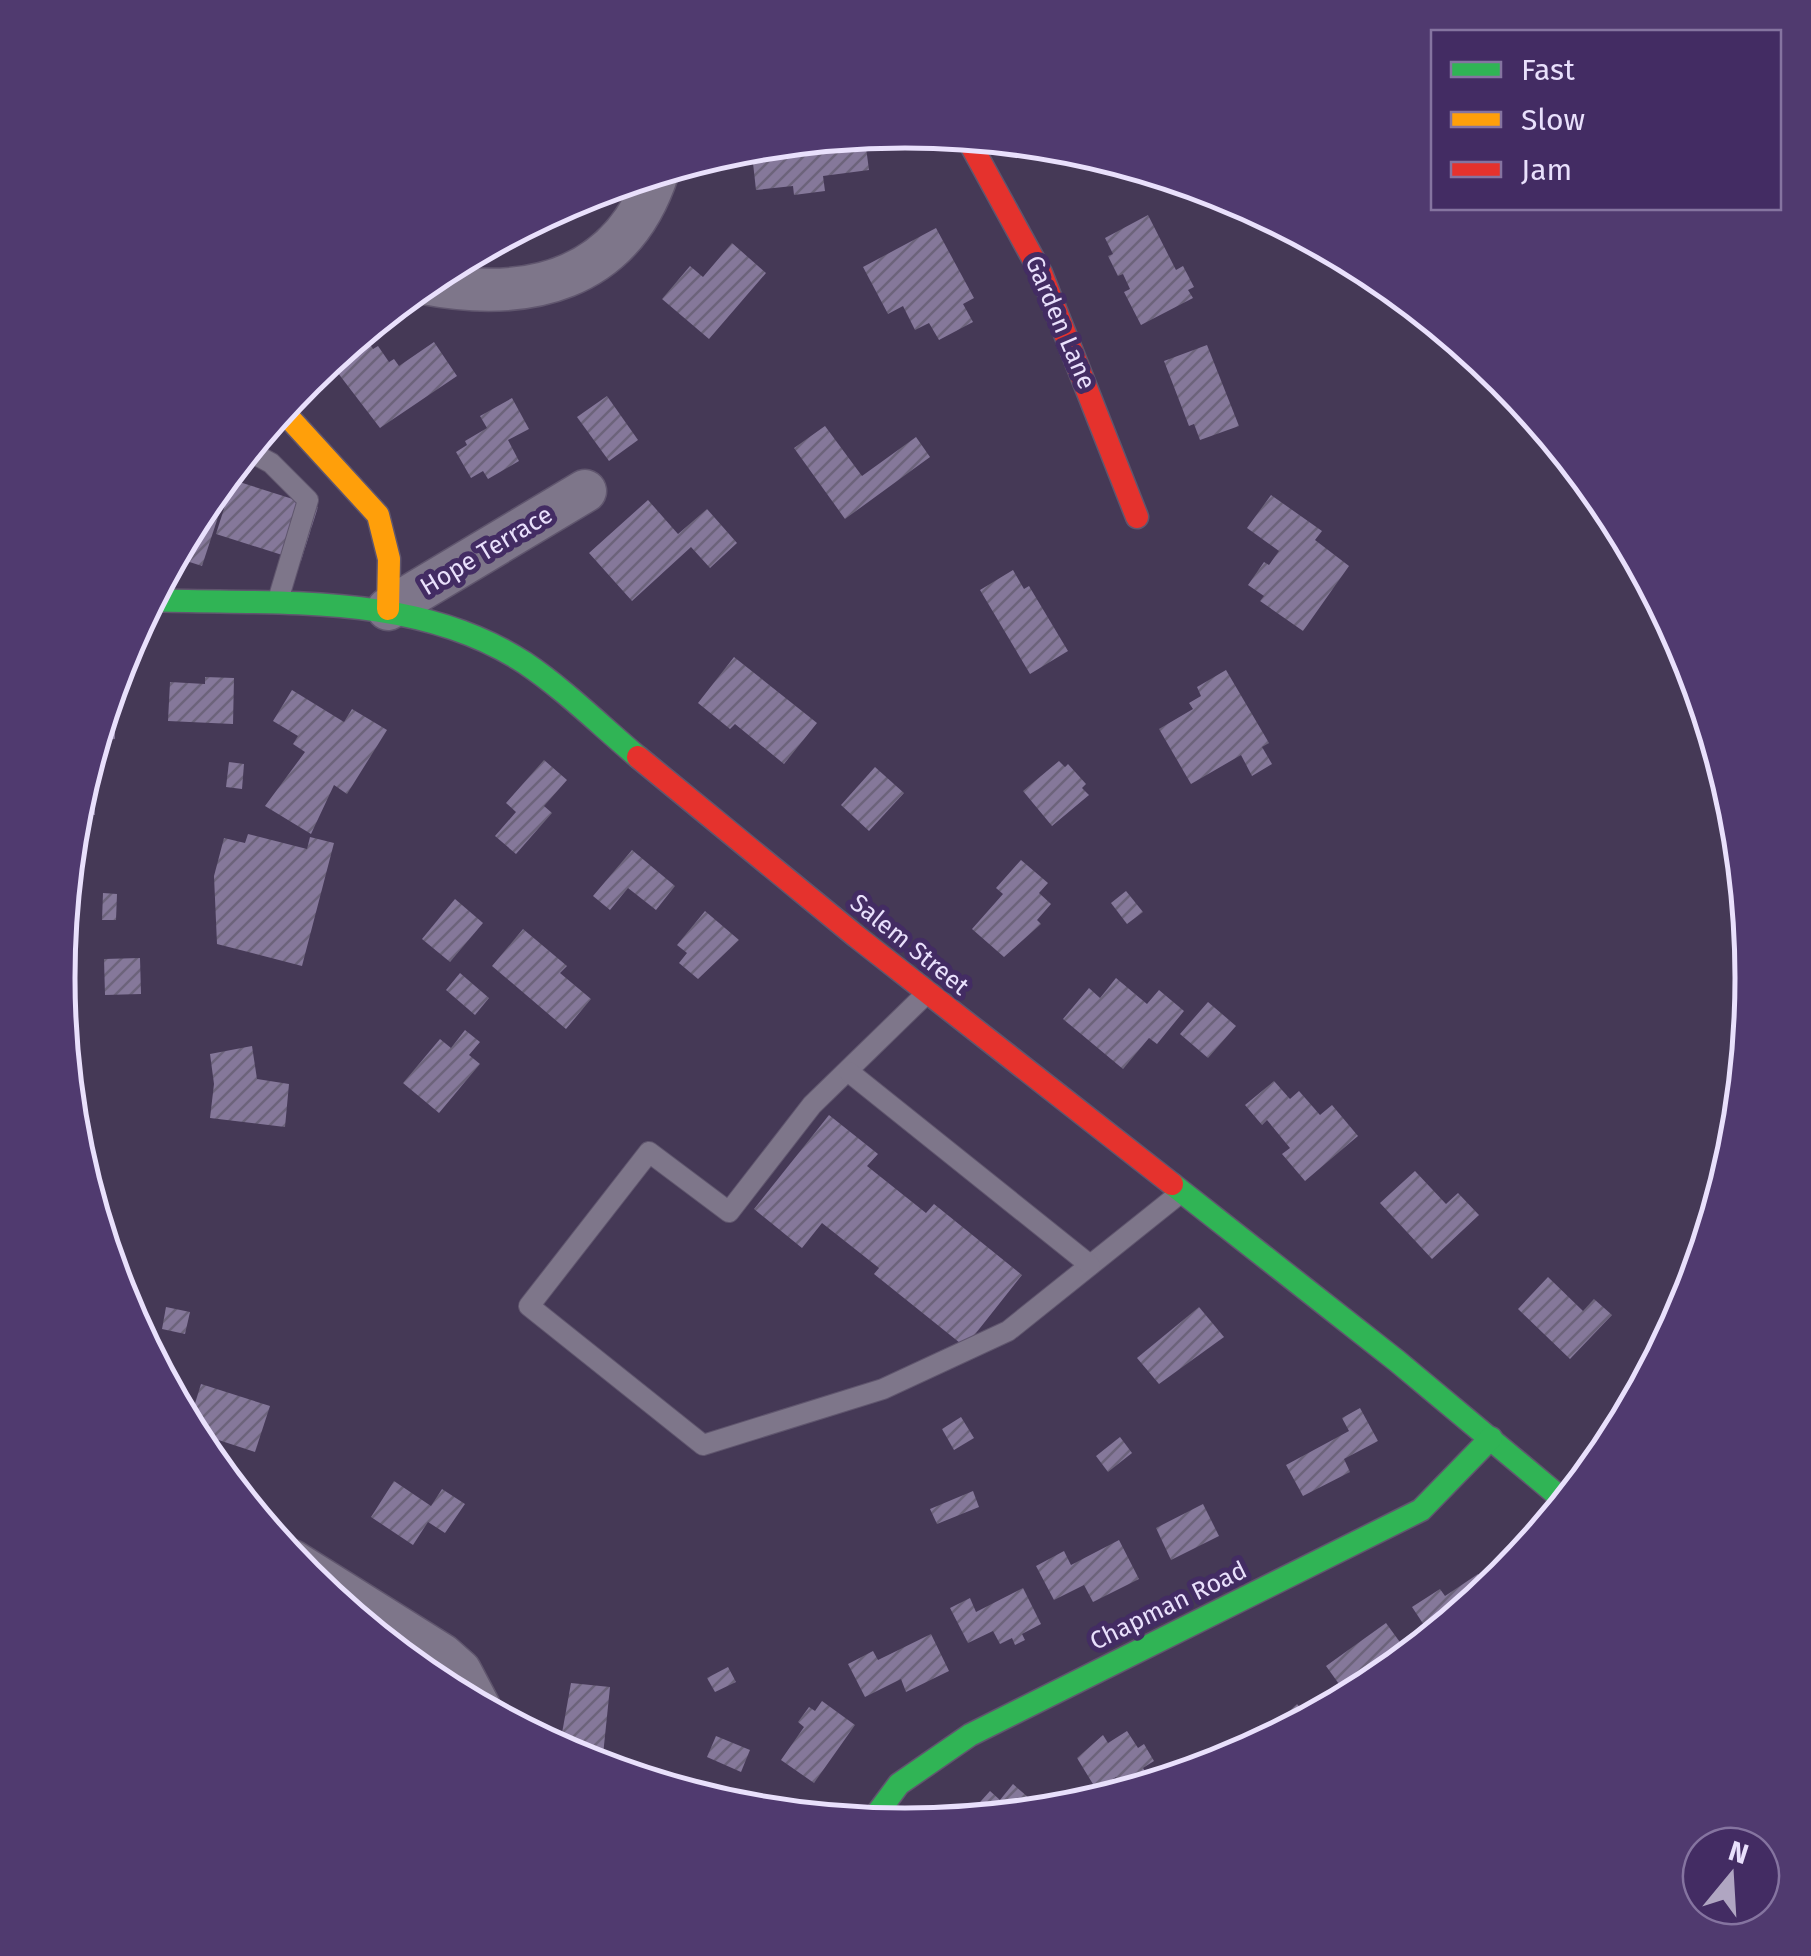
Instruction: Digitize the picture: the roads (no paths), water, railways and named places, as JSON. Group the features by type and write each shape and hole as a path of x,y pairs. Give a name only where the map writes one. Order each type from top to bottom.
{"main road":[{"name":"Garden Lane","path":"975,151 1010,208 1044,277 1137,517"},
{"path":"292,419 378,515 389,559 388,609"},
{"name":"Salem Street","path":"167,600 388,609 459,631 524,663 927,993 1557,1493"},
{"name":"Chapman Road","path":"881,1808 899,1784 970,1735 1421,1510 1492,1438"}],"street":[{"path":"446,286 496,291 560,280 594,262 624,237 645,206 652,188"},
{"name":"Hope Terrace","path":"388,609 584,491"},
{"path":"358,1602 442,1654 466,1682"}],"lane":[{"path":"270,462 307,435"},
{"path":"260,457 308,500 278,602"},
{"path":"927,993 812,1105 728,1212 649,1152 529,1306 703,1445 883,1389 1008,1331 1180,1194"},
{"path":"849,1072 1090,1266"}]}
